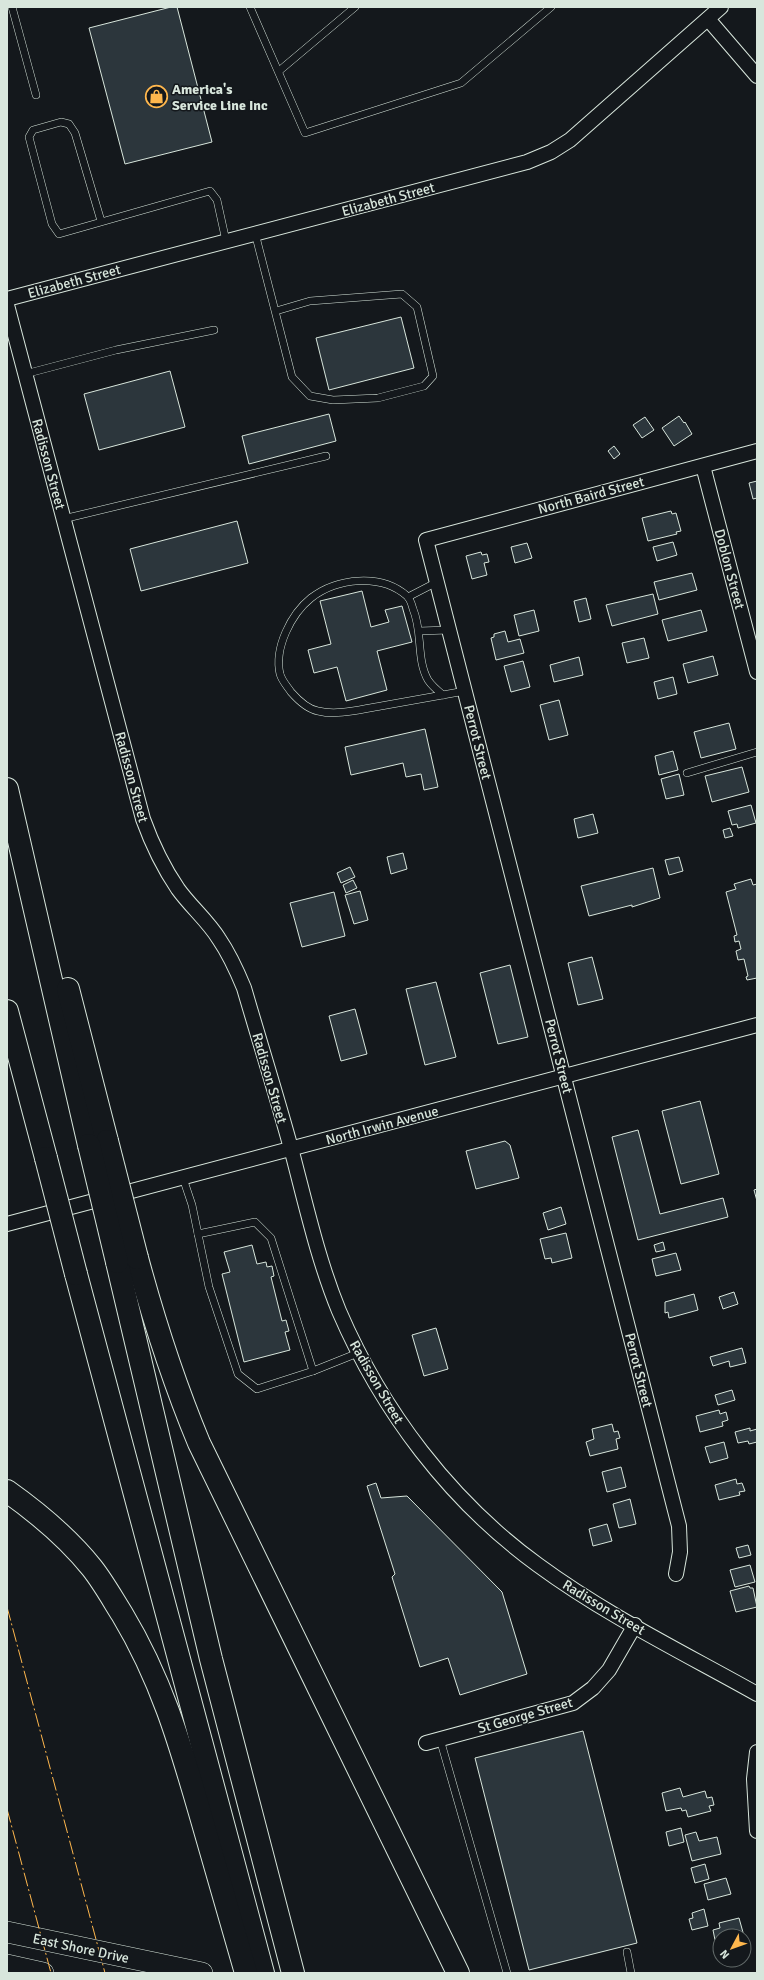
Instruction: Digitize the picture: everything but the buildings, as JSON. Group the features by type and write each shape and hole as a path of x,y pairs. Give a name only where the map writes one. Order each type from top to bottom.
{"highway":[{"path":"7,789 16,843 98,1143 127,1260 211,1659 293,1973"},
{"path":"7,1011 76,1274 246,1943 246,1973"},
{"path":"127,1260 160,1337 182,1402 199,1443 458,1973"},
{"path":"7,1491 50,1524 92,1568 104,1584 138,1641 166,1703 246,1943 263,1973"}],"main road":[{"name":"East Shore Drive","path":"7,1932 202,1973"},
{"path":"7,1965 43,1973"}],"street":[{"name":"Elizabeth Street","path":"7,299 528,162 551,152 570,140 721,7"},
{"path":"708,19 757,76"},
{"name":"Radisson Street","path":"7,305 143,818 151,842 162,864 179,890 219,938 234,965 244,988 291,1149 321,1260 339,1310 358,1353 382,1395 405,1430 431,1463 466,1503 505,1539 572,1589 757,1694"},
{"name":"North Baird Street","path":"426,540 757,451"},
{"name":"Doblon Street","path":"703,466 757,672"},
{"name":"Perrot Street","path":"426,540 679,1526 680,1552 676,1574"},
{"name":"North Irwin Avenue","path":"7,1224 757,1025"},
{"name":"St George Street","path":"433,1741 573,1703 593,1688 610,1670 635,1625"},
{"path":"757,1752 754,1779 757,1831"}],"lane":[{"path":"12,7 36,95"},
{"path":"250,7 305,133 462,83 551,7"},
{"path":"279,71 355,7"},
{"path":"101,221 75,132 69,124 61,122 33,130 29,137 52,224 59,234 210,191 217,200 226,241"},
{"path":"255,233 292,377 310,396 333,400 378,398 424,386 433,376 417,307 402,294 310,301 276,311"},
{"path":"25,374 116,350 214,330"},
{"path":"63,518 326,456"},
{"path":"444,695 428,680 422,663 418,620 408,597 390,585 363,580 342,583 311,598 293,618 284,640 279,664 281,674 285,684 305,705 316,711 332,713 444,695 465,691"},
{"path":"408,597 436,582"},
{"path":"419,631 449,630"},
{"path":"687,773 757,752"},
{"path":"183,1178 192,1205 209,1287 238,1374 257,1389 313,1371 358,1353"},
{"path":"198,1234 255,1222 271,1238 313,1371"},
{"path":"433,1741 507,1973"},
{"path":"627,1952 631,1973"}],"power":[{"path":"7,1607 105,1973"},
{"path":"7,1809 51,1973"}],"place":[{"name":"America's Service Line Inc","path":"157,97"}]}
